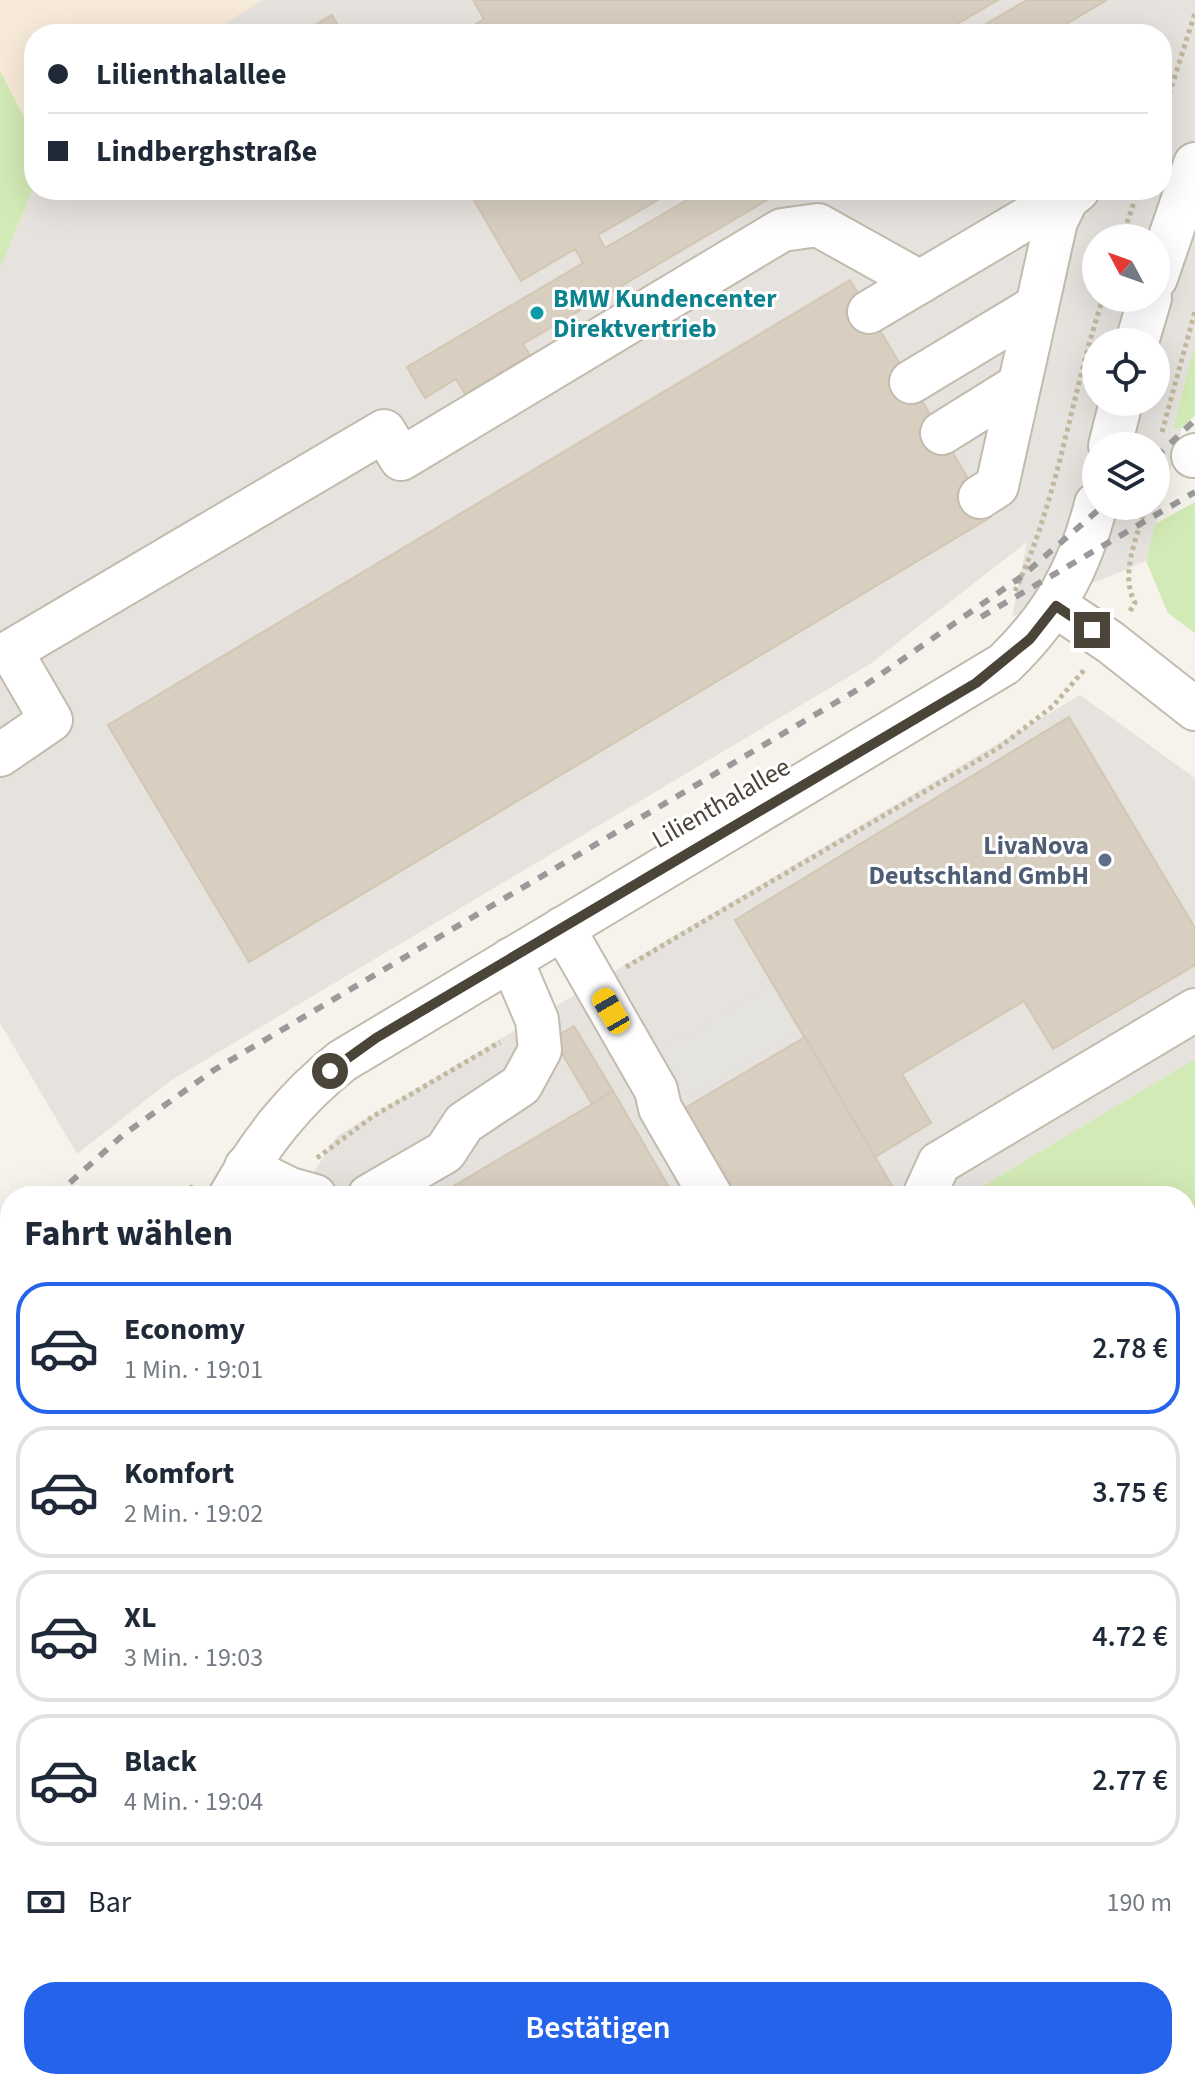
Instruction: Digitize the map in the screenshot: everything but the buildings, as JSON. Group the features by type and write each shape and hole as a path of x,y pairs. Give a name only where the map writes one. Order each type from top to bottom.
{"street":[{"path":"1170,229 1186,173"},
{"path":"869,312 1060,200"},
{"path":"980,497 997,486 1056,221 1066,200"},
{"path":"0,755 51,720 11,651 384,431 401,459 782,230 818,225 920,282"},
{"path":"911,382 1037,306"},
{"path":"942,433 1019,385"},
{"name":"Lilienthalallee","path":"225,1179 291,1107 342,1061 976,683 1021,647 1056,606 1078,562 1091,520"},
{"path":"1056,606 1110,642 1195,709"},
{"path":"563,928 656,1090 660,1108 705,1186"},
{"path":"386,1186 445,1152 464,1123 521,1085 540,1050 537,1020 511,959"},
{"path":"932,1180 1195,1010"},
{"path":"225,1179 264,1186"}],"path":[{"path":"1172,85 1195,13"},
{"path":"1127,224 1135,200"},
{"path":"1183,451 1195,311"},
{"path":"1011,600 1040,538 1099,312"},
{"path":"596,985 997,749 1053,706 1110,642 1135,603 1128,589 1128,570 1141,520"},
{"path":"305,1186 320,1155 345,1134 537,1020"}],"shaded area":[{"path":"0,0 262,0 224,24 24,24 24,117 0,71"},
{"path":"262,0 1195,0 1195,401 1187,409 1170,472 1170,432 1082,432 1082,520 1157,520 1146,561 1012,617 1027,542 870,664 170,1081 77,1154 0,1023 0,269 28,200 1172,200 1172,24 224,24"},
{"path":"1080,695 1195,778 1195,1059 983,1186 304,1186 337,1136"},
{"path":"771,986 799,1033 675,1105 648,1058"}],"green space":[{"path":"0,71 24,117 24,200 28,200 0,269"},
{"path":"1195,343 1195,415 1184,427 1173,429"},
{"path":"1195,502 1195,633 1168,613 1146,561 1155,524 1170,520 1170,516"},
{"path":"1195,1059 1195,1186 983,1186"}],"railway":[{"path":"1170,444 1195,420"},
{"path":"981,617 1195,492"},
{"path":"66,1186 123,1135 214,1070 867,684 1021,577 1087,520"}],"place":[{"name":"BMW Kundencenter Direktvertrieb","path":"537,313"},
{"name":"LivaNova Deutschland GmbH","path":"1105,860"}],"route":[{"path":"330,1071 376,1038 976,683 1004,664 1030,639 1056,606 1092,630"}]}
